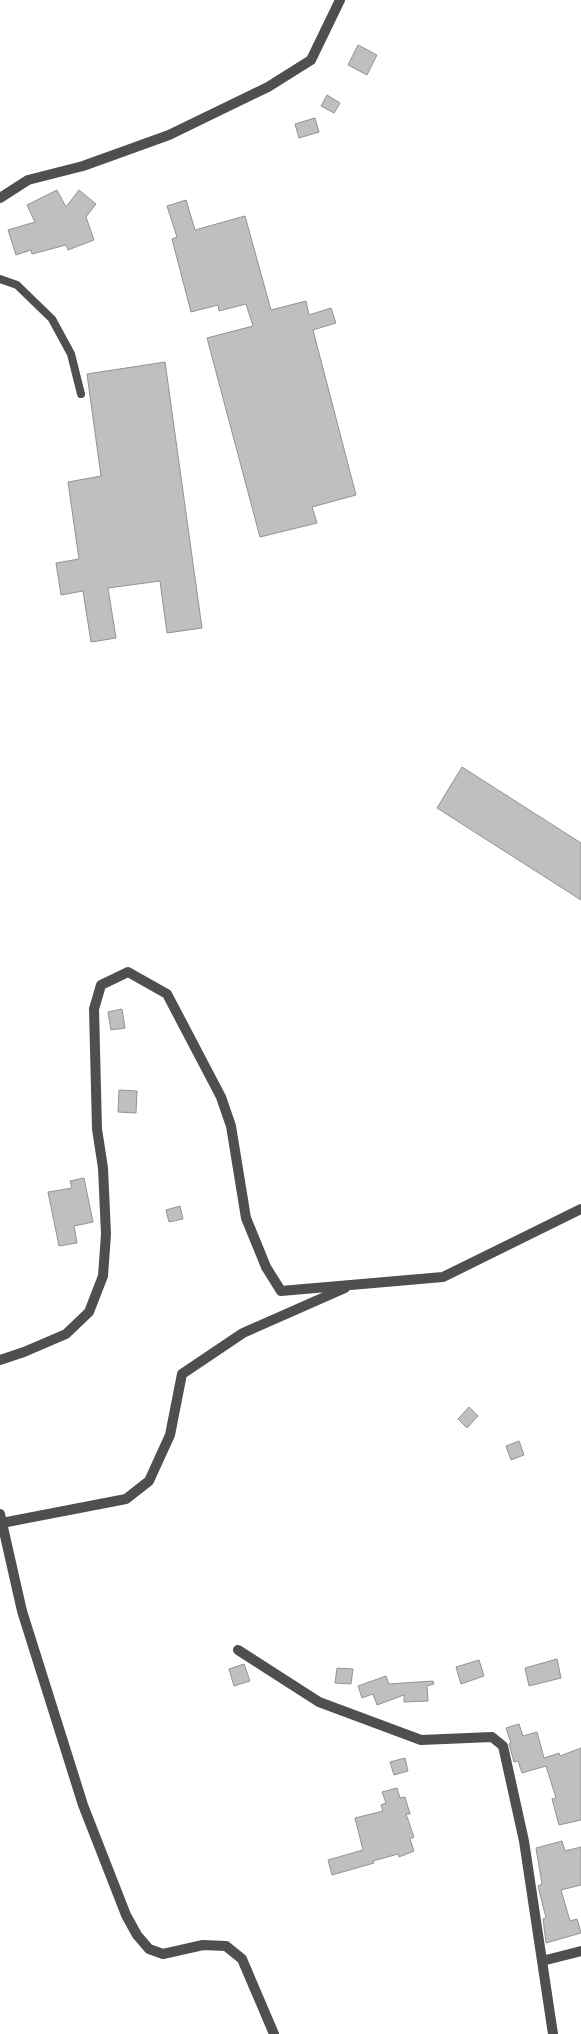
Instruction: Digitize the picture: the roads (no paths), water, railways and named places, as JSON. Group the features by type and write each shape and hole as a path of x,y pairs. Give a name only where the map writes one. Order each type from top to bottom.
{"street":[{"path":"0,198 28,180 83,166 169,135 268,87 311,60 340,0"},
{"path":"0,1360 66,1334 89,1312 103,1276 106,1234 102,1168 96,1129 94,1010 101,985 128,972 168,994 221,1097 231,1126 246,1218 266,1266 280,1291 443,1277 581,1210"},
{"path":"274,2034 242,1959 226,1946 203,1945 163,1954 149,1949 136,1935 126,1915 83,1805 22,1611 1,1519 126,1499 150,1481 170,1435 182,1374 243,1333 353,1285"},
{"path":"238,1650 319,1702 421,1740 492,1737 503,1746 524,1841 553,2034"},
{"path":"542,1961 581,1951"}],"lane":[{"path":"0,279 17,285 52,319 71,354 81,394"}]}
